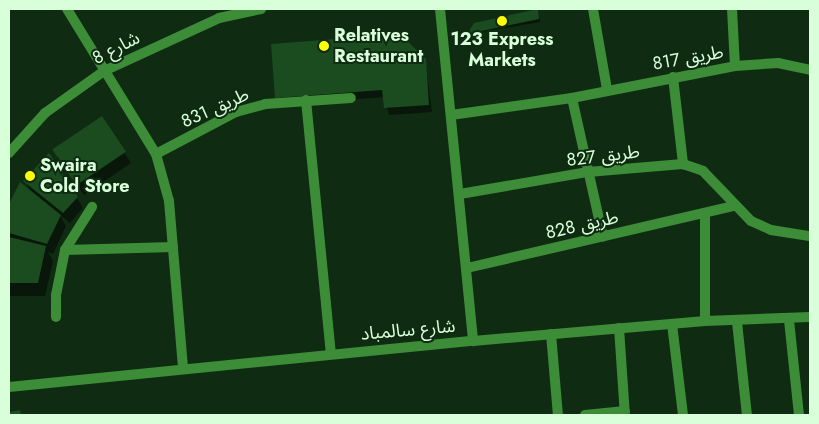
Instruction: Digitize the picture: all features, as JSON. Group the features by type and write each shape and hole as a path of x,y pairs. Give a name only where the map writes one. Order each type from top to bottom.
{"street":[{"path":"67,9 156,154 169,201 183,368"},
{"name":"شارع 8","path":"9,153 45,112 104,71 219,18 261,9"},
{"path":"440,9 460,194 473,340"},
{"path":"593,9 607,89"},
{"path":"732,9 734,66"},
{"name":"طريق 817","path":"452,114 572,98 607,89 734,66 778,62 810,70"},
{"path":"673,77 683,164"},
{"name":"طريق 831","path":"156,154 236,112 306,100 351,98"},
{"path":"572,98 603,237"},
{"path":"306,100 331,353"},
{"name":"طريق 827","path":"460,194 588,172 683,164 703,171 733,206"},
{"path":"733,206 771,230 810,236"},
{"name":"طريق 828","path":"467,268 733,206"},
{"path":"56,317 56,294 65,250 92,207"},
{"path":"705,213 705,321"},
{"path":"65,250 173,247"},
{"name":"شارع سالمباد","path":"9,387 473,340 705,321 737,322 789,320 810,317"},
{"path":"789,320 799,415"},
{"path":"737,322 747,415"},
{"path":"672,324 683,415"},
{"path":"585,415 625,413 619,328"},
{"path":"551,334 558,415"}],"building":[{"path":"538,9 539,19 467,34 474,23"},
{"path":"400,34 426,59 429,105 384,108 382,90 275,98 271,44"},
{"path":"102,116 126,152 76,185 52,150"},
{"path":"49,153 78,197 63,213 23,181"},
{"path":"20,182 61,215 47,244 9,233 9,204"},
{"path":"9,237 46,246 38,283 9,283"},
{"path":"20,410 21,415 9,415 9,412"}],"place":[{"name":"123 Express Markets","path":"502,21"},
{"name":"Relatives Restaurant","path":"324,46"},
{"name":"Swaira Cold Store","path":"30,176"}]}
